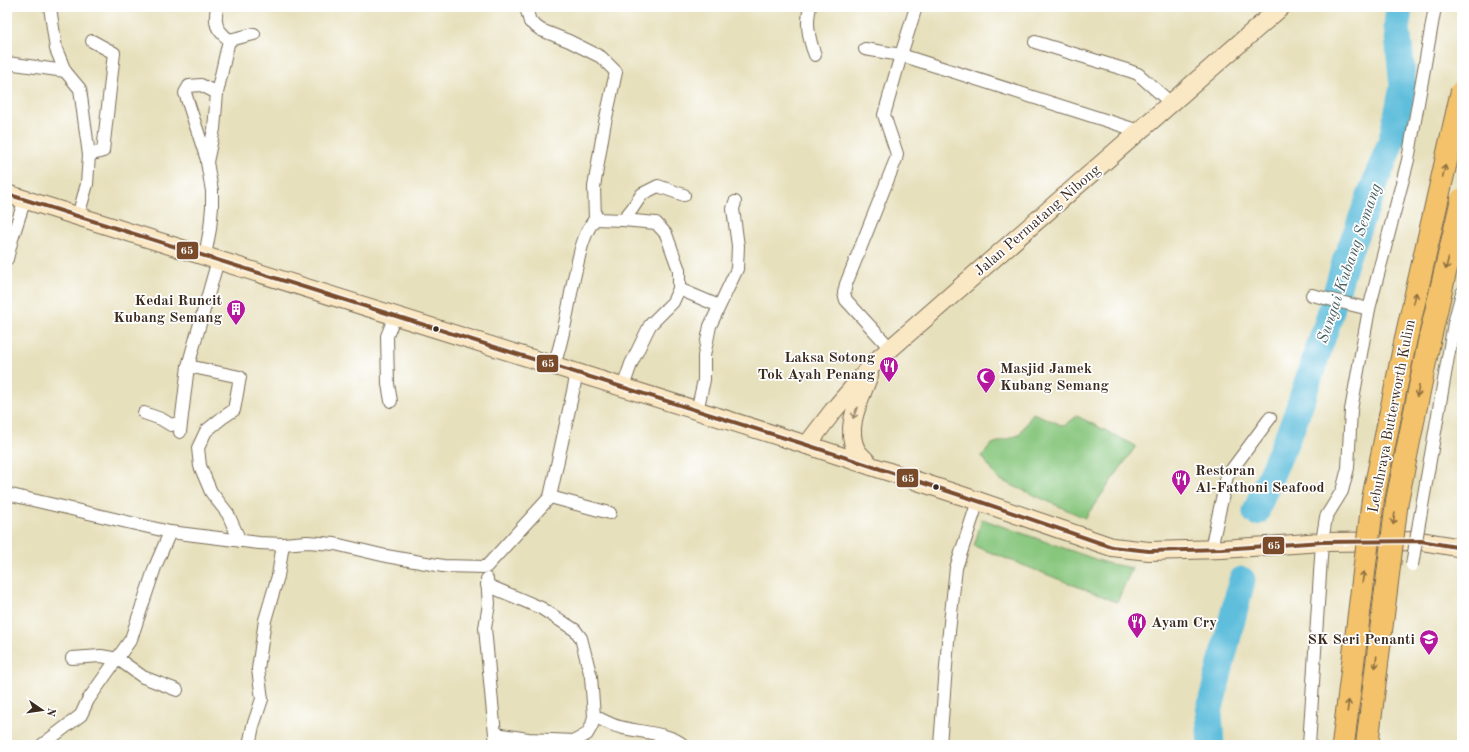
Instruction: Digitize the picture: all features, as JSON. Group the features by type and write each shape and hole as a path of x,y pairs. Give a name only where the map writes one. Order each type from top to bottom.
{"highway":[{"name":"Lebuhraya Butterworth Kulim","path":"1343,745 1373,499 1406,338 1462,91"},
{"name":"Lebuhraya Butterworth Kulim","path":"1366,745 1397,501 1429,342 1462,199"}],"main road":[{"name":"Jalan Permatang Nibong","path":"807,445 833,411 874,363 890,348 1280,7"},
{"path":"7,194 807,445 978,500 1112,547 1149,551 1217,549 1318,542 1421,541 1462,548"},
{"path":"871,466 856,450 852,438 852,421 874,363"}],"street":[{"path":"50,7 56,49 64,71 80,89 89,155 87,184 78,216"},
{"path":"217,7 215,18 216,24 220,32 229,40"},
{"path":"526,7 530,22 541,30 570,41 601,58 616,72 604,127 594,187 595,219 589,226 579,254 563,335 554,365"},
{"path":"810,7 807,16 811,46 814,54"},
{"path":"890,348 846,300 844,293 846,284 896,159 897,154 884,115 900,56 916,7"},
{"path":"1309,745 1318,542 1326,517 1342,490 1348,468 1351,410 1369,309 1408,160 1435,7"},
{"path":"229,40 254,34"},
{"path":"207,162 214,130 217,93 229,40"},
{"path":"89,155 103,150 114,53 92,41"},
{"path":"1035,42 1138,74 1171,103"},
{"path":"865,49 900,56 1139,131"},
{"path":"7,63 64,71"},
{"path":"144,413 180,427 188,366 211,258 210,229 212,207 212,191 207,162 185,93 189,86 201,85 217,93"},
{"path":"623,220 642,194 658,186 684,195"},
{"path":"7,259 24,199"},
{"path":"697,410 704,380 704,356 710,326 737,269 738,246 734,209 735,202"},
{"path":"595,219 656,223 666,234 679,270 679,289 673,302 650,325 631,364 623,387"},
{"path":"679,289 719,306"},
{"path":"1412,565 1454,322 1462,293"},
{"path":"1315,296 1369,309"},
{"path":"391,401 388,384 387,336 395,316"},
{"path":"188,366 240,377 234,410 206,431 198,448 200,466 211,492 228,514 240,541"},
{"path":"487,585 541,608 575,630 581,638 591,677 594,716 592,725 587,734 575,741 528,739 496,740 485,628 489,604 487,585 486,568 550,497 578,373"},
{"path":"1217,549 1227,476 1270,418"},
{"path":"7,494 170,532 240,541 283,544 307,542 335,544 386,556 443,566 486,568"},
{"path":"550,497 610,513"},
{"path":"940,745 948,641 956,568 978,500"},
{"path":"42,745 82,715 88,700 131,639 155,567 170,532"},
{"path":"249,745 253,726 262,698 258,670 265,620 278,576 283,544"},
{"path":"72,658 101,656 118,659 143,677 177,690"},
{"path":"594,716 621,728 644,731 678,740 683,745"}],"green space":[{"path":"1033,413 1064,426 1077,416 1136,446 1085,518 998,479 982,456 992,444 1019,435"},
{"path":"982,519 1106,563 1132,568 1117,602 974,546"}],"waterway":[{"name":"Sungai Kubang Semang","path":"1256,512 1294,422 1327,324 1346,259 1392,139 1403,87 1397,26 1399,7"},
{"name":"Sungai Kubang Semang","path":"1211,745 1209,712 1242,580"}],"transit line":[{"name":"65","path":"7,194 807,445 1112,547 1149,551 1222,549 1322,542 1421,541 1462,548"}],"place":[{"name":"Kedai Runcit Kubang Semang","path":"236,326"},
{"name":"Laksa Sotong Tok Ayah Penang","path":"889,383"},
{"name":"Masjid Jamek Kubang Semang","path":"986,394"},
{"name":"Restoran Al-Fathoni Seafood","path":"1181,496"},
{"name":"Ayam Cry","path":"1137,639"},
{"name":"SK Seri Penanti","path":"1429,656"}]}
